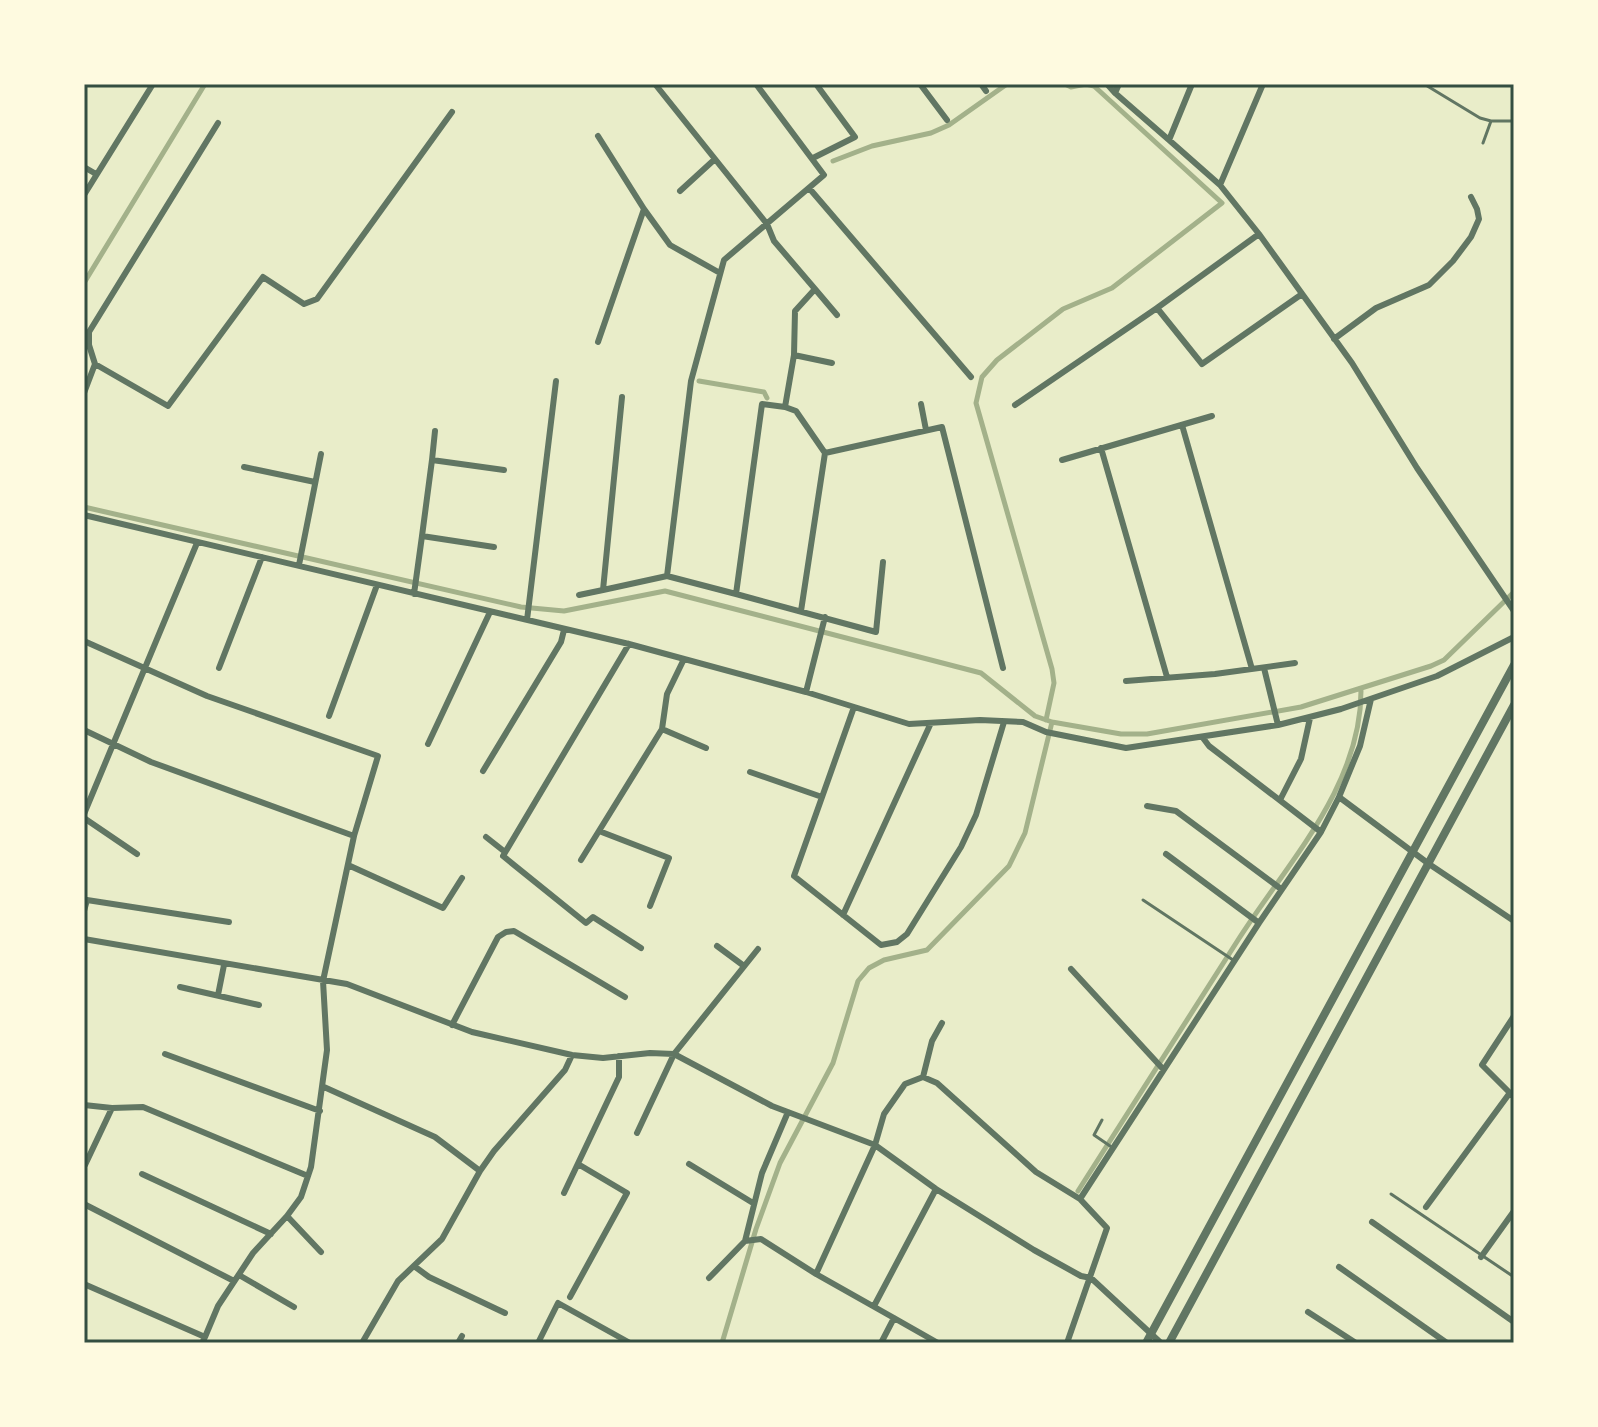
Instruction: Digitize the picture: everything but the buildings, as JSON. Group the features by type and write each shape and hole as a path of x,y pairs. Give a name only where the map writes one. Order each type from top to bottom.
{"street":[{"path":"84,195 153,84"},
{"path":"655,84 767,224 774,241 837,315"},
{"path":"667,576 691,381 724,260 824,175 756,84"},
{"path":"813,158 855,137 816,84"},
{"path":"920,84 947,120"},
{"path":"981,84 986,91"},
{"path":"1107,84 1220,185 1259,234 1334,339 1511,608"},
{"path":"1115,93 1119,84"},
{"path":"1169,140 1192,84"},
{"path":"1220,185 1263,84"},
{"path":"95,364 168,406 263,277 304,304 317,299 452,112"},
{"path":"84,393 95,364 89,332 218,123"},
{"path":"598,136 670,245 720,273"},
{"path":"680,191 715,159"},
{"path":"84,167 96,174"},
{"path":"809,188 971,377"},
{"path":"1334,339 1376,308 1429,285 1453,261 1471,237 1479,219 1471,197"},
{"path":"598,342 644,209"},
{"path":"1015,405 1259,234"},
{"path":"785,407 794,355 795,311 815,289"},
{"path":"1157,308 1202,364 1302,294"},
{"path":"794,355 832,363"},
{"path":"527,620 556,381"},
{"path":"603,590 622,397"},
{"path":"736,594 762,404 785,407 796,411 825,453 801,611"},
{"path":"921,404 926,430"},
{"path":"1062,460 1212,416"},
{"path":"1182,425 1252,669"},
{"path":"825,453 942,427 1003,668"},
{"path":"414,594 435,431"},
{"path":"1101,448 1167,677"},
{"path":"299,565 321,454"},
{"path":"432,460 504,470"},
{"path":"244,467 315,482"},
{"path":"84,515 629,644 806,692 909,724 980,720 1023,722 1046,732 1126,748 1203,738 1310,718 1437,676 1514,637"},
{"path":"422,536 494,547"},
{"path":"137,854 84,816 197,543"},
{"path":"219,668 262,557"},
{"path":"579,595 667,576 876,632 883,562"},
{"path":"329,716 377,585"},
{"path":"428,744 490,612"},
{"path":"806,692 825,617"},
{"path":"483,771 561,642 564,630"},
{"path":"84,641 207,696 378,756 354,836 323,981 327,1050 324,1087 308,1176 301,1197 253,1253 218,1306 203,1340 84,1284"},
{"path":"629,644 503,856 586,923 593,917 641,948"},
{"path":"581,860 662,729 667,694 684,659"},
{"path":"1126,681 1295,663"},
{"path":"1146,1343 1514,665"},
{"path":"1264,668 1278,725"},
{"path":"1080,1199 1159,1065 1201,1007 1254,920 1339,797 1360,746 1369,700"},
{"path":"1169,1343 1514,705"},
{"path":"854,707 794,876 881,945 897,942 907,934 961,847 976,815 1004,722"},
{"path":"1280,800 1301,759 1310,718"},
{"path":"843,915 930,725"},
{"path":"662,729 706,748"},
{"path":"84,730 151,762 354,836"},
{"path":"1203,738 1209,746 1317,829"},
{"path":"750,772 822,797"},
{"path":"1339,797 1429,864 1514,921"},
{"path":"1147,806 1176,811 1277,886"},
{"path":"599,831 669,858 650,906"},
{"path":"486,837 505,852"},
{"path":"1166,854 1254,920"},
{"path":"348,865 443,908 462,878"},
{"path":"84,911 87,900 229,922"},
{"path":"452,1025 498,937 506,932 514,931 625,997"},
{"path":"84,939 347,984 472,1032 572,1055 674,1054 788,1112 875,1145 936,1189 1034,1250 1081,1276 1091,1278 1161,1343"},
{"path":"717,946 744,966"},
{"path":"637,1133 674,1054 758,949"},
{"path":"218,995 224,965"},
{"path":"1071,969 1159,1065"},
{"path":"180,987 259,1005"},
{"path":"1426,1207 1511,1095 1482,1065 1514,1016"},
{"path":"923,1077 932,1041 942,1023"},
{"path":"165,1054 320,1111"},
{"path":"362,1343 398,1281 442,1239 494,1151 565,1070 572,1055"},
{"path":"564,1193 619,1077 619,1056"},
{"path":"816,1274 875,1145 884,1114 905,1084 923,1077 937,1083 1036,1172 1080,1199 1107,1228 1067,1343"},
{"path":"324,1087 435,1137 480,1171"},
{"path":"84,1105 143,1107 308,1176"},
{"path":"85,1165 112,1108"},
{"path":"749,1241 753,1203 762,1173 788,1112"},
{"path":"570,1297 627,1193 578,1164"},
{"path":"689,1164 753,1203"},
{"path":"142,1174 271,1234"},
{"path":"874,1306 936,1189"},
{"path":"84,1204 294,1307"},
{"path":"1481,1257 1514,1211"},
{"path":"287,1216 321,1252"},
{"path":"1372,1222 1514,1322"},
{"path":"709,1278 749,1241 761,1239 938,1343"},
{"path":"414,1266 429,1277 505,1313"},
{"path":"1339,1267 1447,1343"},
{"path":"538,1343 558,1303 630,1343"},
{"path":"1308,1312 1356,1343"},
{"path":"881,1343 894,1318"}],"lane":[{"path":"1424,84 1480,118 1514,121"},
{"path":"1483,143 1491,121"},
{"path":"1143,900 1232,959"},
{"path":"1102,1120 1094,1135 1111,1147"},
{"path":"1391,1194 1514,1277"}],"waterway":[{"path":"84,283 205,84"},
{"path":"833,161 872,146 931,133 949,125 1007,84"},
{"path":"1046,720 1054,683 1052,669 976,403 982,377 997,360 1063,309 1112,288 1222,203 1094,86 1071,87 1065,84"},
{"path":"699,381 764,392 767,398"},
{"path":"84,507 521,607 564,611 665,591 981,673 1035,716 1121,734 1147,734 1301,707 1431,666 1444,660 1514,592"},
{"path":"1078,1191 1238,940 1318,822 1349,758 1358,724 1361,689"},
{"path":"722,1343 756,1229 780,1163 833,1063 858,981 869,968 884,960 927,950 1009,866 1025,833 1052,722"}]}
